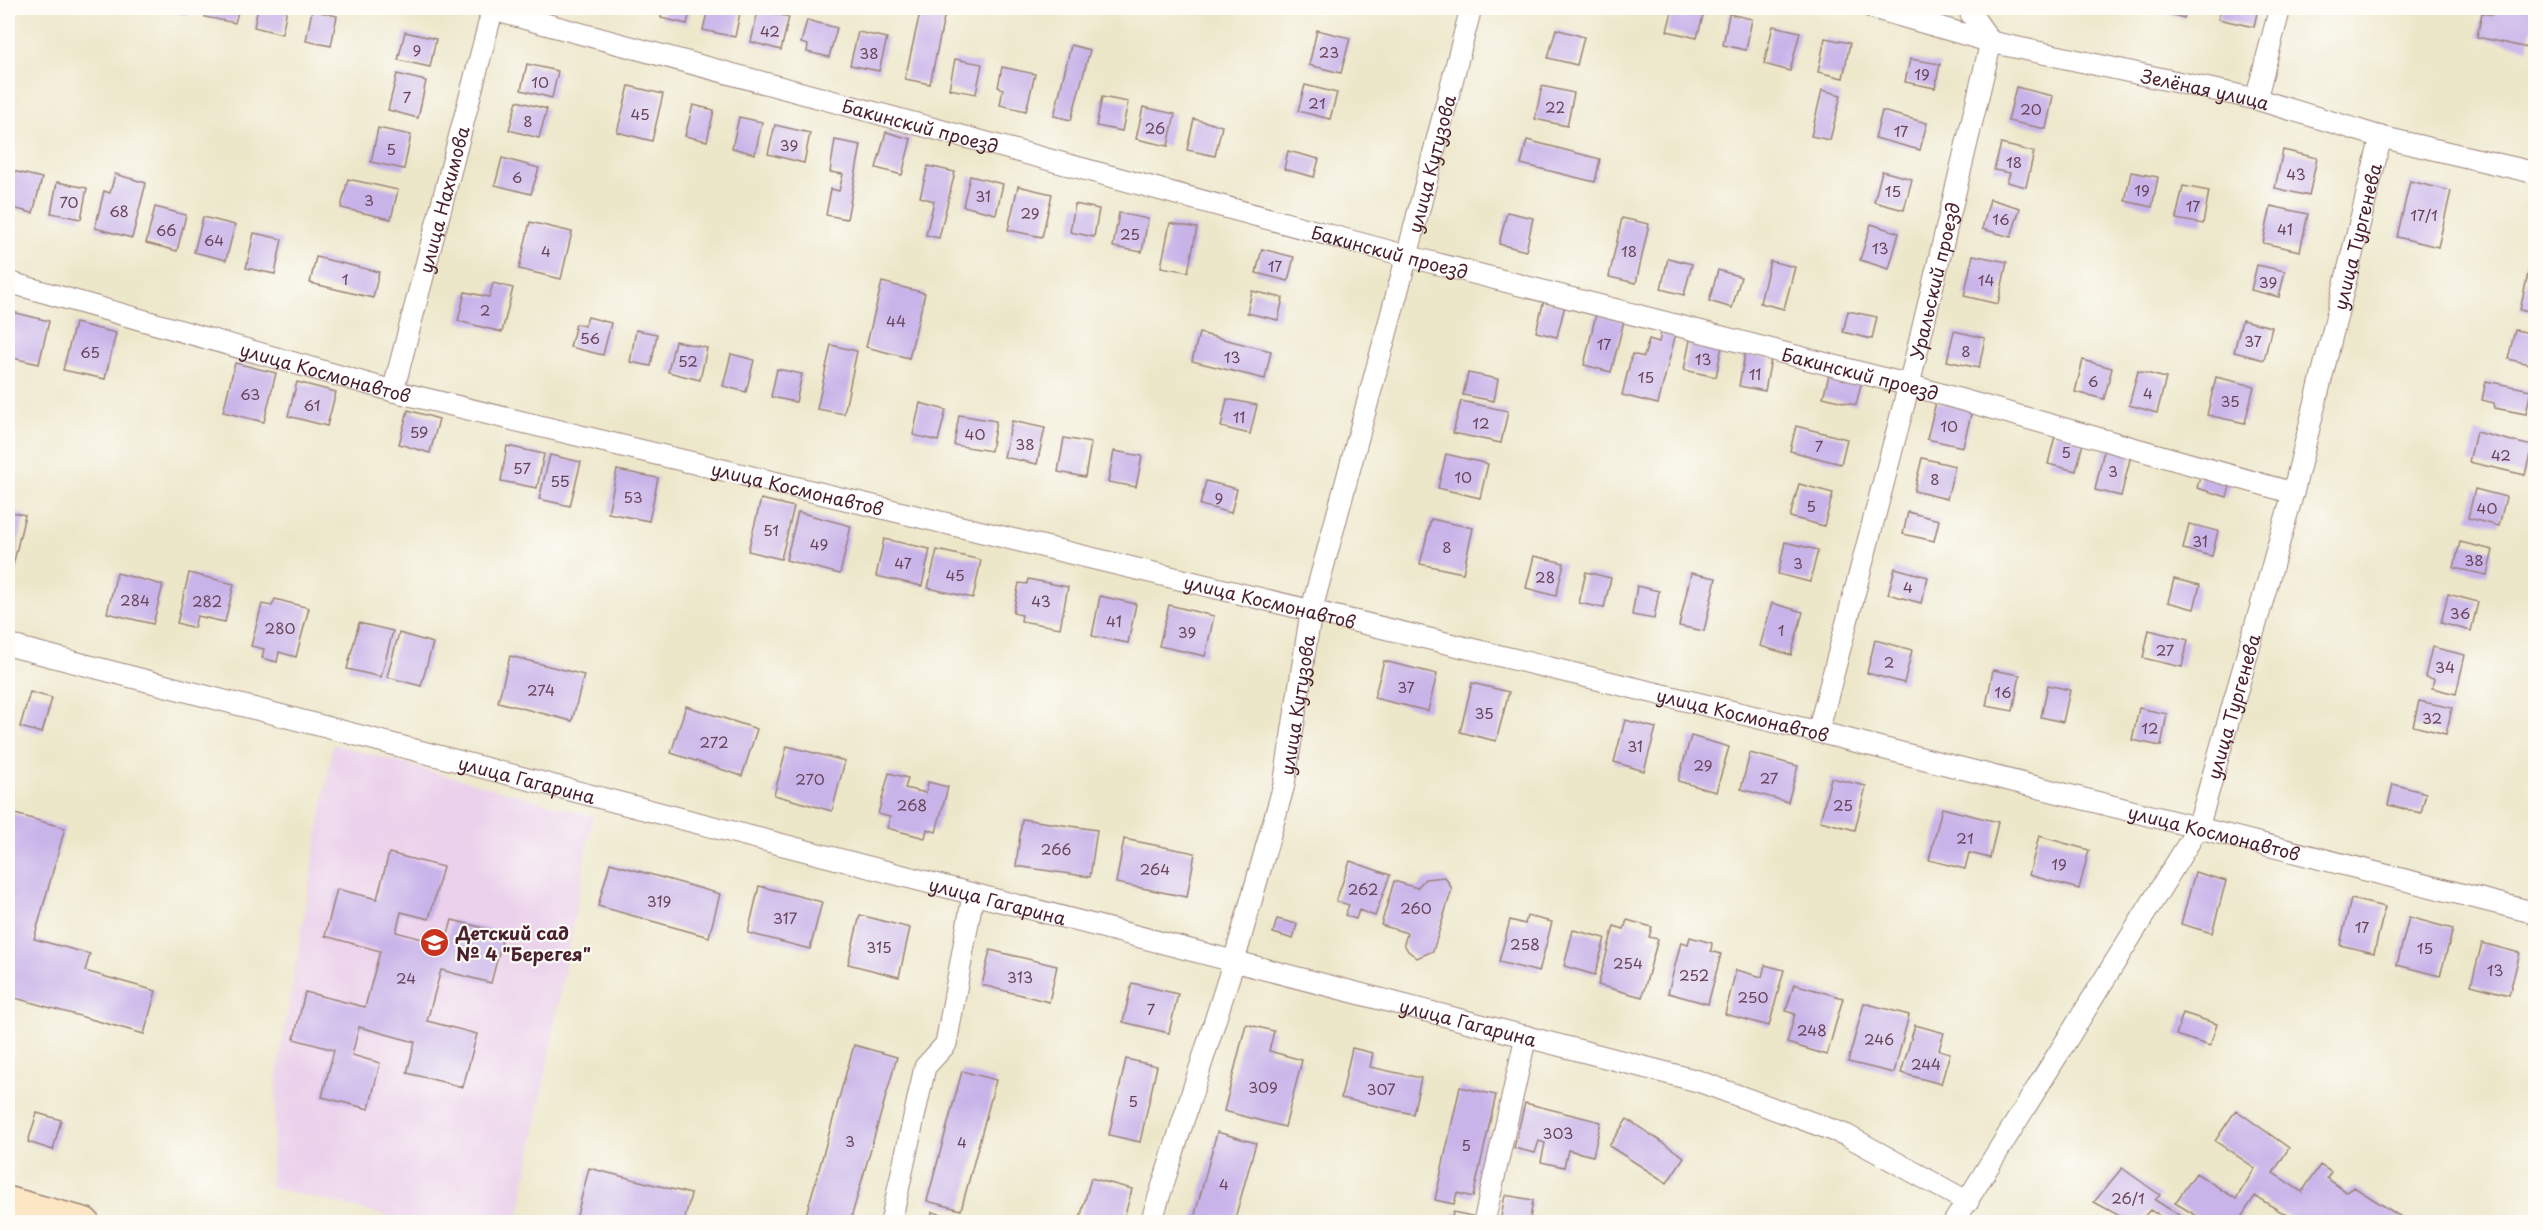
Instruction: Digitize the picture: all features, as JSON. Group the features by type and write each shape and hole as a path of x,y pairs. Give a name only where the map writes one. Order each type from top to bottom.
{"main road":[{"path":"8,1201 85,1222"}],"street":[{"name":"Бакинский проезд","path":"491,8 1407,256 1909,386 2293,493"},
{"name":"улица Нахимова","path":"393,391 491,8"},
{"name":"улица Кутузова","path":"1151,1222 1234,961 1284,785 1311,612 1471,8"},
{"name":"Зелёная улица","path":"1873,8 1991,42 2256,99 2381,137 2535,173"},
{"path":"1971,8 1971,14 1991,42"},
{"path":"2256,99 2280,8"},
{"name":"Уральский проезд","path":"1818,732 1909,386 1991,42"},
{"name":"улица Тургенева","path":"1954,1222 2198,828 2293,493 2381,137"},
{"name":"улица Космонавтов","path":"8,282 393,391 1818,732 2535,913"},
{"name":"улица Гагарина","path":"8,645 1698,1081 1846,1135 1968,1202"},
{"path":"891,1222 925,1067 946,1044 973,895"},
{"path":"1484,1222 1526,1036"}],"shaded area":[{"name":"Детский сад № 4 \"Берегея\"","path":"333,744 593,816 518,1222 413,1222 270,1187 278,1069"}],"building":[{"path":"160,8 189,8 187,15"},
{"path":"207,8 239,8 235,23 205,17"},
{"path":"258,8 287,8 282,34 254,27"},
{"path":"663,8 691,8 687,24 661,18"},
{"path":"708,8 741,8 735,37 703,30"},
{"path":"921,8 945,13 930,84 905,79"},
{"path":"1673,8 1705,8 1697,38 1667,31"},
{"path":"2151,8 2187,8 2184,18"},
{"path":"2221,8 2258,8 2254,27 2218,19"},
{"path":"2494,8 2536,8 2528,48 2477,37 2482,13 2492,15"},
{"path":"312,10 337,16 331,46 306,41"},
{"path":"758,10 789,17 781,50 751,42"},
{"path":"1729,14 1752,19 1746,50 1723,45"},
{"path":"807,20 837,28 829,57 807,52 808,45 801,43"},
{"path":"1773,26 1800,32 1790,71 1764,64"},
{"path":"1556,29 1584,37 1577,65 1548,58"},
{"path":"1317,30 1350,38 1341,73 1309,65"},
{"path":"405,32 436,39 430,67 398,60"},
{"path":"858,32 887,38 879,71 850,65"},
{"path":"1825,38 1850,43 1843,78 1818,72"},
{"path":"1071,45 1090,50 1071,120 1054,116"},
{"path":"955,59 982,64 976,94 949,89"},
{"path":"1910,59 1940,64 1935,88 1905,82"},
{"path":"527,64 558,71 552,98 521,90"},
{"path":"1002,67 1035,74 1026,111 1000,105 1003,89 998,87"},
{"path":"397,74 426,81 418,118 388,110"},
{"path":"1305,85 1337,93 1330,119 1298,111"},
{"path":"629,86 663,94 652,141 617,132"},
{"path":"1542,86 1574,93 1567,126 1535,119"},
{"path":"2016,87 2053,96 2046,129 2008,121"},
{"path":"1822,90 1841,95 1830,140 1811,136"},
{"path":"1102,97 1128,102 1122,131 1096,126"},
{"path":"517,101 547,109 539,138 509,130"},
{"path":"693,105 714,110 707,141 685,136"},
{"path":"1143,107 1175,114 1168,146 1136,139"},
{"path":"1882,111 1927,123 1920,150 1875,138"},
{"path":"739,117 762,122 755,154 732,148"},
{"path":"1194,119 1222,126 1215,156 1187,150"},
{"path":"775,125 810,133 804,163 768,154"},
{"path":"378,128 411,135 404,169 371,162"},
{"path":"886,132 911,139 902,175 876,168"},
{"path":"835,140 861,145 847,219 826,215 831,189 839,191 843,174 830,172"},
{"path":"1527,140 1600,159 1595,182 1521,164"},
{"path":"2001,144 2034,152 2026,187 2007,182 2010,173 1994,170"},
{"path":"2283,150 2317,158 2309,196 2275,188"},
{"path":"1288,151 1319,159 1314,177 1284,169"},
{"path":"502,158 539,168 531,194 495,185"},
{"path":"928,166 955,172 939,238 926,235 934,201 920,197"},
{"path":"13,171 42,178 33,213 8,207 8,193"},
{"path":"1882,171 1912,179 1904,210 1874,202"},
{"path":"2131,172 2158,177 2152,207 2125,201"},
{"path":"115,174 146,183 132,238 95,228 104,191 110,193"},
{"path":"970,176 1003,184 996,214 963,206"},
{"path":"348,179 398,190 391,219 341,208"},
{"path":"2410,181 2451,191 2438,247 2397,237"},
{"path":"57,182 87,188 81,219 51,213"},
{"path":"1018,186 1052,194 1042,237 1008,230"},
{"path":"2183,186 2209,191 2203,224 2176,219"},
{"path":"1990,199 2020,208 2011,237 1982,229"},
{"path":"1075,204 1099,209 1094,237 1070,232"},
{"path":"2271,206 2308,214 2300,251 2263,243"},
{"path":"155,207 186,215 177,251 146,243"},
{"path":"1507,212 1533,218 1526,251 1499,244"},
{"path":"1119,213 1148,219 1142,252 1113,247"},
{"path":"203,217 235,225 226,260 194,252"},
{"path":"1622,218 1649,224 1636,283 1609,277"},
{"path":"530,222 572,232 561,279 519,269"},
{"path":"1170,223 1197,228 1188,272 1161,267"},
{"path":"1871,224 1899,233 1889,269 1860,260"},
{"path":"254,233 282,239 275,274 246,268"},
{"path":"1262,249 1294,257 1288,281 1256,273"},
{"path":"1973,255 2007,262 1998,304 1964,296"},
{"path":"316,257 379,272 373,298 310,283"},
{"path":"1668,258 1692,264 1684,295 1661,289"},
{"path":"1770,261 1795,267 1784,309 1760,303"},
{"path":"2257,265 2285,271 2279,297 2251,290"},
{"path":"2529,269 2536,271 2536,314 2520,310"},
{"path":"1718,270 1741,277 1732,308 1709,301"},
{"path":"882,282 925,293 909,358 866,347"},
{"path":"493,283 513,288 502,332 458,321 465,292 489,297"},
{"path":"1252,291 1283,298 1278,320 1247,313"},
{"path":"1544,300 1565,305 1557,337 1536,332"},
{"path":"8,311 49,321 39,364 8,357"},
{"path":"1848,311 1877,317 1872,339 1843,332"},
{"path":"1596,314 1624,321 1611,372 1584,365"},
{"path":"588,317 611,323 603,355 570,347 576,324 585,326"},
{"path":"2242,320 2272,327 2264,360 2234,352"},
{"path":"75,323 116,333 105,379 63,370"},
{"path":"1662,329 1676,333 1658,404 1622,395 1632,354 1644,357 1649,339 1659,342"},
{"path":"636,330 657,334 651,366 630,362"},
{"path":"2515,330 2536,334 2536,366 2508,359"},
{"path":"1954,331 1985,338 1979,368 1947,361"},
{"path":"1199,333 1271,351 1265,379 1192,361"},
{"path":"1690,340 1722,346 1716,377 1684,370"},
{"path":"675,341 707,348 700,380 668,372"},
{"path":"831,345 857,351 844,414 817,409"},
{"path":"731,354 754,360 746,392 723,386"},
{"path":"1745,354 1771,359 1765,391 1739,386"},
{"path":"2083,360 2112,368 2104,399 2075,392"},
{"path":"235,363 276,373 264,422 223,412"},
{"path":"777,369 802,374 796,402 771,397"},
{"path":"2138,371 2166,378 2157,413 2129,405"},
{"path":"1830,372 1862,380 1856,405 1823,397"},
{"path":"1468,373 1498,379 1494,401 1463,395"},
{"path":"2216,377 2254,386 2245,423 2207,415"},
{"path":"2486,381 2531,390 2526,414 2495,408 2494,403 2482,400"},
{"path":"297,382 336,392 327,426 288,416"},
{"path":"1227,399 1257,405 1250,434 1221,427"},
{"path":"1461,401 1508,411 1501,443 1453,433"},
{"path":"1936,402 1972,410 1963,447 1927,439"},
{"path":"920,403 946,410 938,441 913,435"},
{"path":"408,410 439,419 430,453 399,444"},
{"path":"959,415 996,421 991,451 954,445"},
{"path":"1012,421 1045,428 1037,464 1004,457"},
{"path":"1796,426 1847,439 1841,464 1790,451"},
{"path":"2056,432 2084,439 2076,471 2048,464"},
{"path":"2476,432 2532,446 2525,475 2469,462"},
{"path":"1064,438 1091,443 1085,477 1058,472"},
{"path":"2105,445 2132,451 2121,496 2095,490"},
{"path":"507,446 544,454 537,488 501,481"},
{"path":"1114,451 1142,456 1136,487 1108,482"},
{"path":"1446,454 1488,464 1480,498 1438,488"},
{"path":"550,455 581,462 570,506 539,499"},
{"path":"1922,458 1955,466 1947,499 1914,491"},
{"path":"617,470 658,478 649,521 608,513"},
{"path":"2202,470 2232,479 2227,497 2197,488"},
{"path":"1206,481 1237,489 1231,513 1200,505"},
{"path":"1799,484 1833,493 1824,526 1790,517"},
{"path":"2475,489 2506,497 2499,526 2468,518"},
{"path":"761,499 794,507 781,559 748,551"},
{"path":"8,511 25,515 10,578 8,577"},
{"path":"798,512 851,526 840,574 786,560"},
{"path":"1908,512 1939,520 1934,541 1903,534"},
{"path":"1431,519 1473,528 1463,573 1420,564"},
{"path":"2189,524 2218,531 2212,556 2183,549"},
{"path":"884,539 930,549 922,586 876,576"},
{"path":"1785,542 1818,550 1810,582 1778,574"},
{"path":"2460,542 2493,550 2487,575 2454,568"},
{"path":"937,550 981,560 973,598 928,588"},
{"path":"1534,556 1564,563 1556,596 1526,588"},
{"path":"1895,568 1928,577 1921,603 1888,594"},
{"path":"1586,572 1611,578 1604,608 1579,603"},
{"path":"117,573 163,585 153,624 107,613"},
{"path":"189,573 234,584 225,622 197,616 194,628 177,623"},
{"path":"1691,573 1716,578 1704,631 1679,626"},
{"path":"1028,579 1068,587 1060,628 1021,621 1022,615 1013,613 1019,583 1027,584"},
{"path":"2174,579 2200,585 2194,609 2168,602"},
{"path":"1637,586 1659,591 1654,619 1632,615"},
{"path":"2448,594 2478,602 2471,631 2441,623"},
{"path":"1100,596 1136,604 1128,643 1092,636"},
{"path":"275,599 309,608 296,657 279,652 277,662 262,658 264,649 251,646 262,604 272,606"},
{"path":"1772,603 1803,612 1791,655 1760,646"},
{"path":"1169,605 1214,616 1205,656 1159,646"},
{"path":"359,623 393,631 381,677 347,669"},
{"path":"2149,630 2188,640 2182,667 2143,658"},
{"path":"399,633 433,643 421,686 387,677"},
{"path":"1875,640 1912,650 1904,683 1867,673"},
{"path":"2432,647 2465,655 2456,694 2432,688 2434,679 2425,677"},
{"path":"510,656 584,675 572,721 498,702"},
{"path":"1384,661 1437,674 1428,711 1374,698"},
{"path":"1993,670 2020,675 2013,711 1986,706"},
{"path":"1472,683 1509,692 1496,741 1460,732"},
{"path":"2048,685 2070,690 2063,722 2041,717"},
{"path":"30,692 52,698 42,733 20,727"},
{"path":"2419,701 2452,708 2446,734 2413,726"},
{"path":"686,706 757,729 742,776 671,753"},
{"path":"2139,708 2167,714 2161,746 2132,740"},
{"path":"1625,720 1656,728 1644,771 1614,762"},
{"path":"1691,736 1729,747 1716,792 1678,781"},
{"path":"787,746 845,761 832,811 774,795"},
{"path":"1750,753 1798,766 1788,802 1741,789"},
{"path":"889,773 908,778 905,788 926,793 928,782 948,787 936,832 927,829 925,838 887,828 890,817 878,814"},
{"path":"1831,778 1866,786 1855,830 1820,821"},
{"path":"2393,784 2426,793 2421,813 2388,805"},
{"path":"1942,808 1998,822 1990,858 1969,853 1965,869 1929,860"},
{"path":"8,812 65,828 34,939 90,954 85,971 156,991 144,1034 8,996"},
{"path":"1022,819 1097,830 1090,877 1016,866"},
{"path":"2039,836 2089,850 2079,889 2029,875"},
{"path":"1124,839 1195,853 1187,897 1116,883"},
{"path":"389,853 443,867 429,919 401,912 396,932 445,945 452,920 504,933 491,983 441,970 427,1021 477,1034 463,1087 407,1073 415,1042 359,1027 352,1055 380,1063 369,1109 322,1097 334,1050 294,1039 305,992 365,1007 380,951 325,936 337,889 377,899"},
{"path":"1350,861 1390,875 1375,916 1359,910 1356,919 1345,915 1349,905 1336,901"},
{"path":"610,863 720,894 709,937 598,906"},
{"path":"2195,872 2226,881 2212,933 2181,924"},
{"path":"1445,877 1452,889 1433,951 1417,958 1408,951 1404,944 1407,933 1381,925 1394,881 1417,888 1425,879"},
{"path":"759,886 822,902 810,949 748,933"},
{"path":"2351,899 2385,907 2374,953 2340,945"},
{"path":"860,915 910,928 899,977 848,964"},
{"path":"1527,916 1552,922 1539,972 1499,962 1510,920 1525,924"},
{"path":"2409,917 2453,929 2440,976 2397,965"},
{"path":"1277,919 1297,924 1293,939 1273,933"},
{"path":"1627,920 1652,927 1649,937 1658,939 1642,997 1598,985 1614,926 1624,929"},
{"path":"1573,930 1605,938 1595,975 1564,966"},
{"path":"1690,937 1712,943 1711,951 1721,954 1708,1004 1668,993 1681,942 1688,944"},
{"path":"2482,943 2520,953 2509,995 2471,985"},
{"path":"990,950 1057,966 1049,1002 982,985"},
{"path":"1765,965 1784,970 1769,1026 1725,1014 1736,970 1762,977"},
{"path":"1132,983 1178,994 1169,1033 1123,1022"},
{"path":"1794,984 1843,998 1827,1055 1787,1043 1795,1014 1786,1011"},
{"path":"1864,1003 1909,1015 1894,1073 1848,1062"},
{"path":"2183,1013 2217,1024 2210,1046 2176,1035"},
{"path":"1246,1024 1274,1031 1269,1051 1302,1060 1285,1127 1224,1111"},
{"path":"1915,1025 1944,1033 1939,1050 1950,1053 1941,1084 1901,1073"},
{"path":"854,1045 897,1057 850,1222 804,1222"},
{"path":"1352,1048 1373,1053 1370,1067 1421,1078 1413,1114 1341,1098"},
{"path":"1126,1059 1157,1066 1140,1142 1109,1135"},
{"path":"962,1071 996,1080 961,1210 927,1201"},
{"path":"1460,1087 1496,1095 1473,1197 1457,1193 1454,1204 1435,1200"},
{"path":"1525,1103 1601,1122 1593,1156 1568,1150 1564,1167 1541,1162 1545,1143 1539,1141 1535,1153 1514,1148"},
{"path":"2236,1110 2289,1148 2273,1173 2302,1192 2320,1165 2331,1172 2327,1178 2346,1192 2354,1187 2409,1222 2298,1222 2255,1196 2238,1222 2207,1222 2175,1203 2196,1173 2236,1199 2255,1168 2215,1141"},
{"path":"37,1113 61,1120 53,1150 28,1142"},
{"path":"1627,1119 1684,1157 1667,1183 1609,1146"},
{"path":"1217,1132 1256,1143 1234,1222 1193,1222"},
{"path":"589,1168 691,1194 684,1222 588,1222 576,1219"},
{"path":"2122,1168 2160,1195 2155,1200 2190,1222 2170,1222 2150,1210 2139,1222 2131,1222 2094,1202"},
{"path":"1091,1178 1132,1189 1123,1222 1079,1222"},
{"path":"1505,1195 1533,1200 1530,1219 1543,1222 1500,1222"},
{"path":"932,1212 971,1222 930,1222"},
{"path":"1453,1212 1472,1216 1470,1222 1451,1222"}],"place":[{"name":"Детский сад № 4 \"Берегея\"","path":"435,942"}]}
